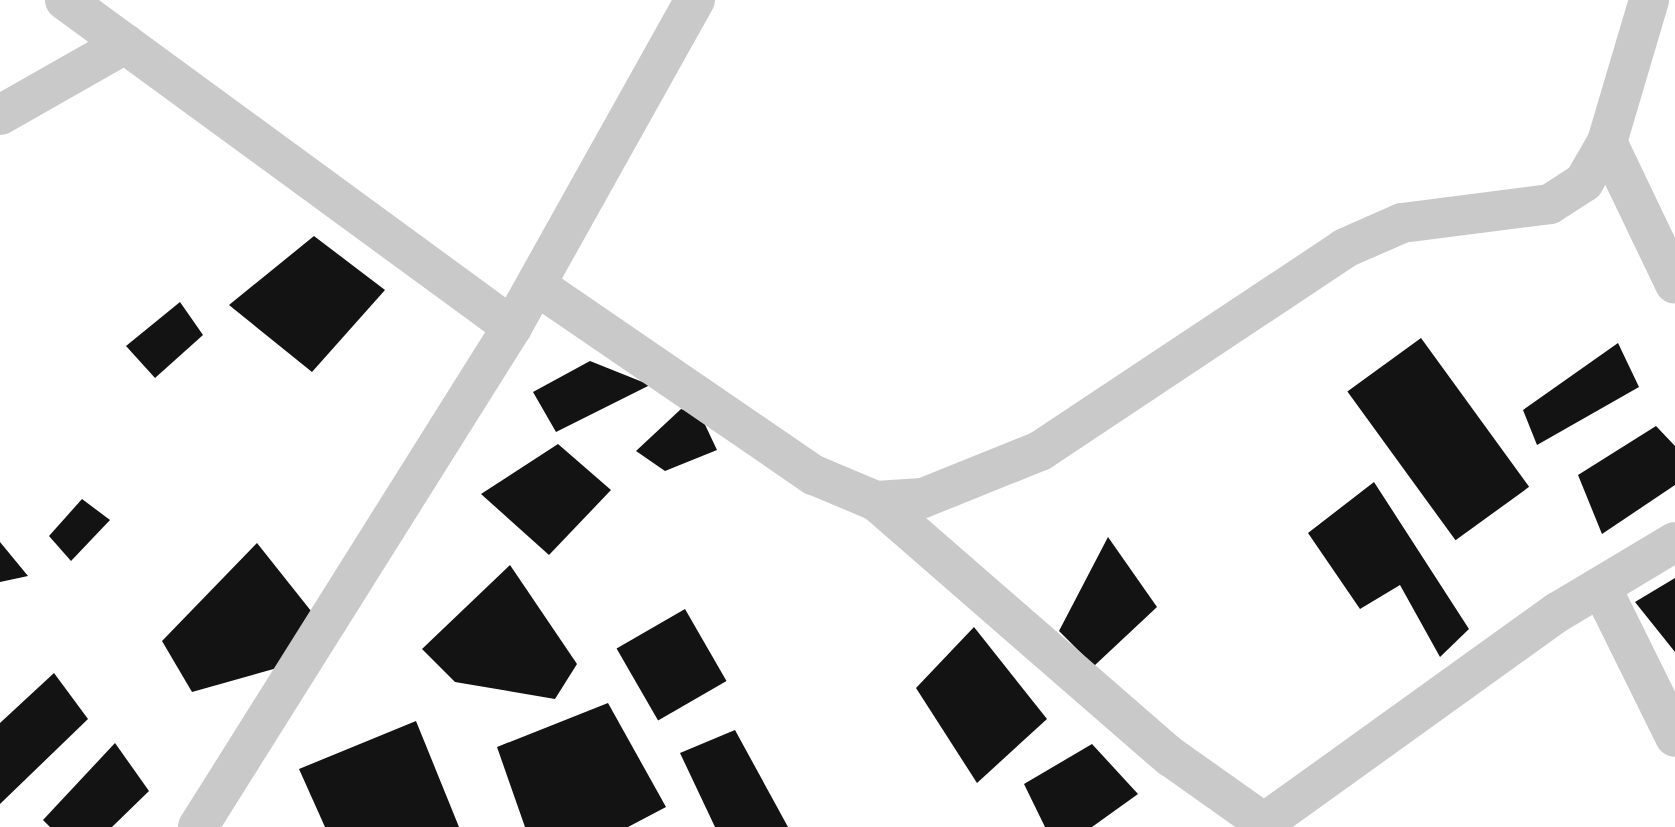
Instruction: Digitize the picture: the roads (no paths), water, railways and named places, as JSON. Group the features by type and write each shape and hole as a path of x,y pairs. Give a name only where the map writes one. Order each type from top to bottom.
{"street":[{"path":"65,0 512,326"},
{"path":"198,827 512,326 696,0"},
{"path":"876,501 923,498 1040,451 1345,248 1402,223 1550,204 1584,182 1607,142 1649,0"},
{"path":"0,115 125,44"},
{"path":"1607,142 1675,284"},
{"path":"536,284 814,475 876,501 1171,757 1267,825 1600,587 1675,542"},
{"path":"1600,587 1675,736"}]}
